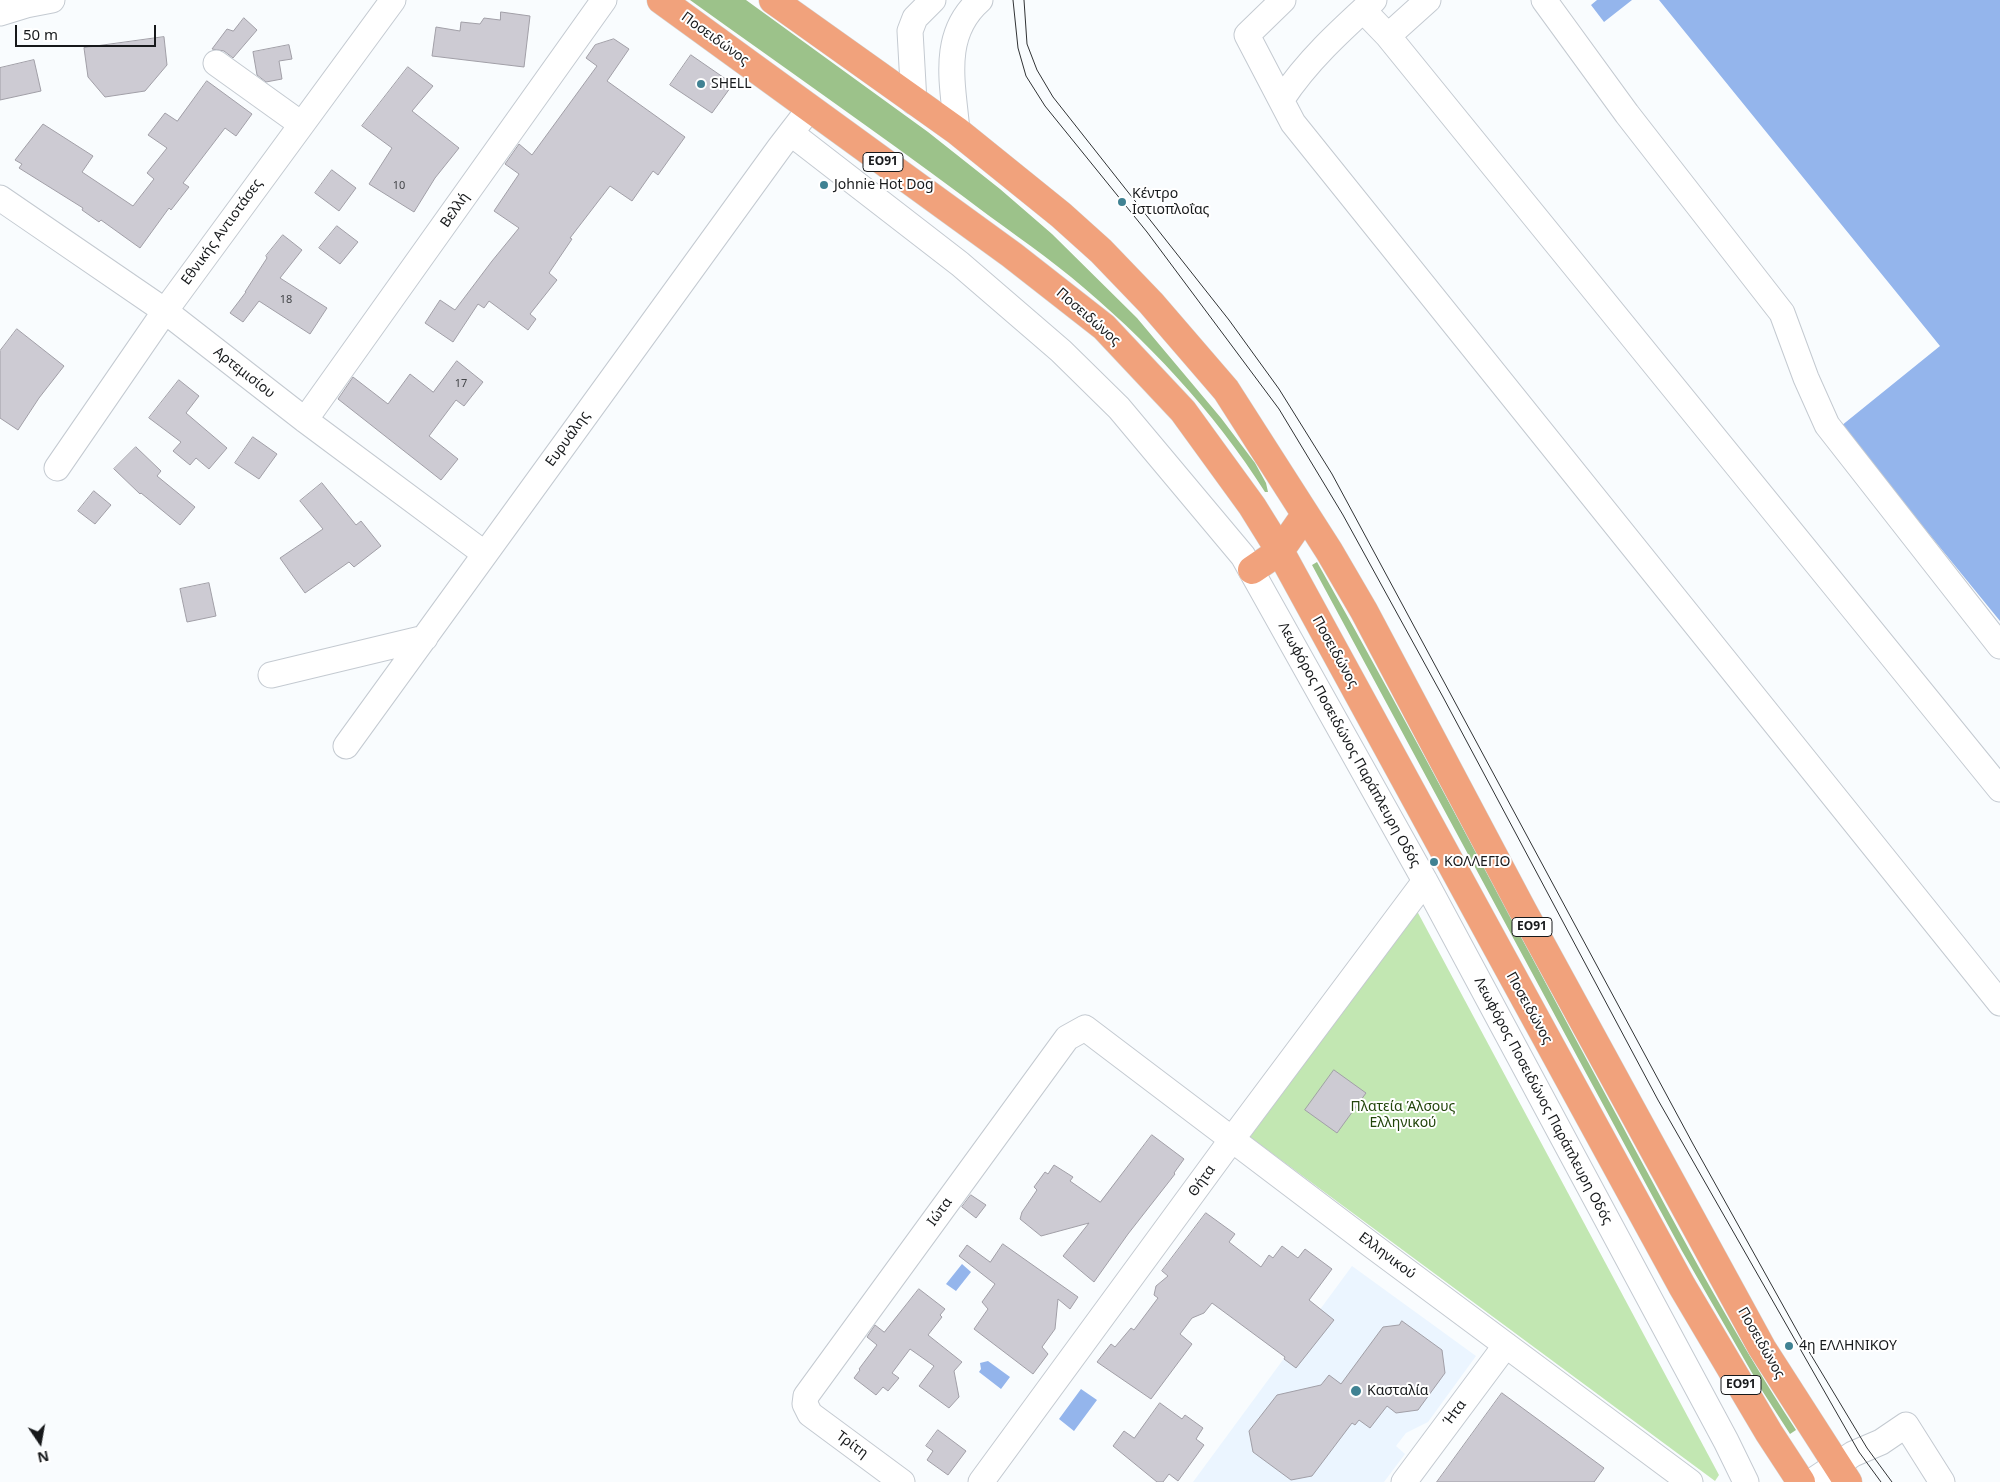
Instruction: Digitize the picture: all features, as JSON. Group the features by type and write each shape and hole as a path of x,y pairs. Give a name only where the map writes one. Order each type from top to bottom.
{"highway":[{"name":"Ποσειδώνος","path":"661,0 1012,255 1104,327 1184,411 1252,506 1280,551 1682,1286 1773,1440 1801,1482"},
{"name":"Ποσειδώνος","path":"773,0 957,131 1061,215 1100,251 1151,303 1226,390 1364,611 1518,900 1762,1348 1842,1474"},
{"path":"1252,570 1280,551 1305,515"}],"street":[{"path":"0,13 52,0"},
{"name":"Εθνικής Αντιοτάσες","path":"57,468 165,311 393,0"},
{"name":"Βελλή","path":"305,420 604,0"},
{"path":"914,102 910,31 915,18 933,0"},
{"path":"957,131 951,59 953,44 966,16 980,0"},
{"path":"1284,0 1247,35 1293,123 2000,1003"},
{"path":"1388,36 1428,0"},
{"path":"1544,0 1628,114 1782,313 1806,378 1827,425 2000,646"},
{"path":"1282,99 1297,76 1316,55 1369,5 1388,36 2000,789"},
{"path":"216,63 301,124"},
{"name":"Ευρυάλης","path":"346,746 810,108"},
{"name":"Λεωφόρος Ποσειδώνος Παράπλευρη Οδός","path":"792,134 960,264 1061,351 1120,408 1243,556 1425,881 1722,1432 1746,1482"},
{"name":"Αρτεμισίου","path":"0,198 165,311 305,420 485,554"},
{"path":"271,675 425,638"},
{"name":"Θήτα","path":"982,1482 1233,1138 1425,881"},
{"name":"Ελληνικού","path":"1085,1028 1233,1138 1370,1244 1690,1482"},
{"name":"Ιώτα","path":"805,1404 806,1396 1067,1038 1085,1028"},
{"name":"Ήτα","path":"1404,1482 1506,1345"},
{"name":"Τρίτη","path":"805,1404 810,1414 902,1482"},
{"path":"1811,1482 1842,1474 1853,1454 1881,1442 1906,1425 1942,1482"}],"shaded area":[{"name":"Κασταλία","path":"1352,1266 1476,1356 1428,1422 1406,1433 1396,1446 1405,1454 1384,1482 1193,1482"}],"green space":[{"path":"690,0 746,0 928,132 1000,189 1052,234 1137,318 1221,418 1255,463 1266,483 1268,492 1265,492 1224,433 1177,377 1126,325 1071,277 896,147"},
{"path":"1317,562 1428,763 1699,1267 1746,1349 1796,1430 1790,1434 1763,1392 1682,1251 1312,565"},
{"name":"Πλατεία Άλσους Ελληνικού","path":"1417,911 1719,1475 1715,1481 1250,1137"}],"water":[{"path":"1597,0 1632,0 1604,22 1591,5"},
{"path":"1659,0 2000,0 2000,621 1841,426 1940,346"},
{"path":"962,1264 971,1272 956,1291 946,1284"},
{"path":"988,1361 1010,1377 1001,1389 979,1372 981,1369 980,1363"},
{"path":"1081,1389 1097,1400 1074,1431 1059,1419"}],"building":[{"path":"501,12 530,16 524,67 432,56 436,27 460,31 461,22 480,24 484,18 500,20"},
{"path":"244,18 257,30 233,58 224,51 212,49 227,29 233,31"},
{"path":"164,37 167,65 145,91 105,97 88,77 84,48"},
{"path":"614,39 629,49 607,81 685,137 658,175 653,171 632,201 610,186 570,238 572,239 549,273 557,280 530,314 536,319 528,330 489,301 484,308 478,304 453,342 425,323 440,300 455,310 519,228 494,211 519,174 505,164 519,144 532,155 597,66 586,58 595,45"},
{"path":"289,45 292,59 279,61 282,79 266,82 257,75 253,52"},
{"name":"SHELL","path":"691,55 733,84 712,113 670,85"},
{"path":"34,60 41,91 0,100 0,68"},
{"path":"408,67 433,86 412,111 459,148 435,178 414,212 369,184 392,148 362,126"},
{"path":"207,81 252,114 236,136 225,128 183,183 189,187 171,210 169,208 140,248 101,220 99,222 82,210 83,208 19,168 22,164 15,160 43,124 93,156 82,172 133,206 154,179 147,173 167,148 148,135 165,113 177,121"},
{"path":"332,170 356,188 339,211 315,193"},
{"path":"337,226 358,242 340,264 319,248"},
{"path":"283,235 302,250 280,278 327,308 310,334 259,301 243,322 230,313 246,292 267,258 266,256"},
{"path":"17,329 64,366 39,398 18,430 0,418 0,351"},
{"path":"457,361 483,382 464,406 456,400 429,436 458,459 441,480 338,399 353,377 388,404 410,374 433,392"},
{"path":"179,380 199,396 186,413 227,448 209,469 196,458 190,465 173,451 181,442 149,418"},
{"path":"253,437 277,454 259,479 235,463"},
{"path":"136,447 161,471 157,476 195,507 180,525 140,494 114,469"},
{"path":"322,483 356,525 361,521 381,546 354,567 349,562 305,593 280,558 323,529 300,501"},
{"path":"94,491 111,505 95,524 78,511"},
{"path":"209,583 216,616 187,622 180,589"},
{"path":"1334,1070 1366,1093 1337,1133 1305,1110"},
{"path":"1152,1135 1184,1159 1175,1174 1128,1234 1094,1282 1063,1256 1089,1223 1041,1236 1020,1219 1022,1212 1037,1190 1034,1187 1045,1172 1048,1174 1054,1165 1073,1177 1070,1181 1100,1202"},
{"path":"971,1195 986,1205 976,1218 962,1207"},
{"path":"1206,1213 1235,1234 1229,1242 1261,1267 1269,1255 1273,1258 1282,1246 1298,1258 1305,1249 1332,1269 1309,1300 1334,1320 1296,1368 1284,1359 1285,1357 1212,1303 1204,1313 1192,1318 1180,1334 1192,1344 1151,1399 1097,1362 1111,1344 1115,1347 1131,1328 1134,1330 1158,1298 1154,1295 1156,1286 1168,1276 1162,1271"},
{"path":"1003,1244 1078,1297 1070,1309 1058,1299 1055,1329 1042,1347 1048,1354 1033,1374 974,1329 988,1309 982,1302 995,1284 959,1256 967,1245 990,1262"},
{"path":"919,1289 945,1309 940,1315 942,1317 928,1335 962,1362 954,1371 959,1397 949,1408 919,1386 934,1366 910,1349 892,1373 899,1378 888,1391 883,1387 876,1395 854,1378 877,1345 867,1337 875,1325 884,1332"},
{"path":"1402,1321 1442,1350 1445,1373 1418,1410 1396,1413 1387,1406 1370,1428 1359,1420 1355,1425 1352,1423 1312,1476 1291,1480 1253,1452 1249,1431 1277,1395 1321,1385 1329,1375 1341,1384 1383,1327 1399,1325"},
{"path":"1502,1393 1604,1468 1594,1482 1437,1482"},
{"path":"1160,1403 1182,1419 1185,1415 1203,1428 1196,1439 1204,1445 1178,1481 1169,1474 1163,1482 1157,1482 1113,1446 1124,1431 1134,1438"},
{"path":"938,1430 966,1451 948,1475 927,1460 933,1451 926,1446"}],"tram line":[{"path":"1013,0 1018,48 1026,76 1045,106 1147,232 1279,409 1343,515 1443,697 1658,1100 1859,1452 1881,1482"},
{"path":"1024,0 1027,44 1037,70 1053,97 1229,320 1279,389 1332,474 1693,1144 1805,1345 1867,1448 1892,1482"}],"place":[{"name":"SHELL","path":"701,84"},
{"name":"Johnie Hot Dog","path":"824,185"},
{"name":"Κέντρο Ιστιοπλοΐας","path":"1122,202"},
{"name":"ΚΟΛΛΕΓΙΟ","path":"1434,862"},
{"name":"4η ΕΛΛΗΝΙΚΟΥ","path":"1789,1346"},
{"name":"Κασταλία","path":"1356,1391"}]}
